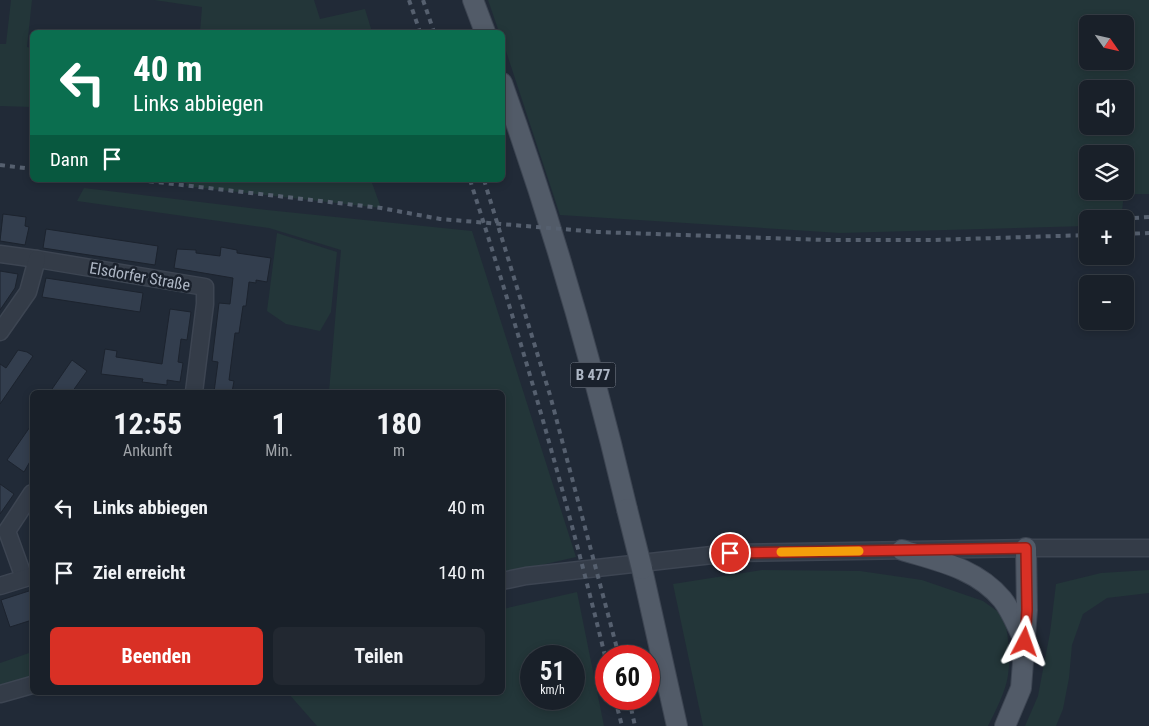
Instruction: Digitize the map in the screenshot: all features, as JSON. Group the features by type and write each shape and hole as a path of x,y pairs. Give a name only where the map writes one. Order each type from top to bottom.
{"main road":[{"path":"473,0 484,30"},
{"name":"B 477","path":"505,92 580,329 604,415 677,726"},
{"path":"1005,726 1021,688 1027,610 1026,548"},
{"path":"902,550 974,574 987,583 1003,600 1025,642"}],"street":[{"name":"Elsdorfer Straße","path":"0,254 37,258 205,287 205,304 194,390"},
{"path":"0,332 28,292 37,258"},
{"path":"0,586 28,577 7,531 30,496"},
{"path":"505,580 526,576 730,553 1149,548"},
{"path":"0,694 30,686"}],"shaded area":[{"path":"11,0 32,0 27,47 30,48 30,107 0,106 0,44 6,44"},
{"path":"154,0 314,0 320,19 365,9 371,30 200,30 202,7"},
{"path":"488,0 1149,0 1149,194 1134,194 1134,145 1079,145 1079,200 1123,200 1122,210 1079,210 1079,226 840,233 560,215 505,48 505,30 498,30"},
{"path":"187,182 372,182 381,208 186,186"},
{"path":"84,188 267,210 472,231 576,557 505,574 505,390 329,390 341,250 269,228 77,201"},
{"path":"277,233 337,252 331,312 320,331 286,324 267,311"},
{"path":"762,570 860,571 922,580 983,601 1004,616 1009,653 1009,668 1005,688 988,726 703,726 673,584"},
{"path":"1149,570 1149,593 1107,598 1083,614 1072,645 1069,678 1063,709 1056,726 1025,726 1038,696 1050,633 1056,584 1101,573"},
{"path":"577,592 595,681 595,710 601,710 604,726 317,726 290,695 505,695 505,609"},
{"path":"30,653 30,682 0,690 0,663"}],"building":[{"path":"3,214 26,217 25,226 29,227 25,245 0,241"},
{"path":"46,229 158,246 155,265 43,248"},
{"path":"221,247 237,250 237,253 271,258 267,282 256,280 256,283 249,282 246,306 243,306 239,333 235,333 229,380 234,381 232,390 214,390 218,362 212,361 219,303 230,304 233,278 174,268 177,249 196,250 196,253 220,256"},
{"path":"0,271 18,274 15,288 0,310"},
{"path":"46,278 143,293 140,312 42,297"},
{"path":"170,309 191,312 187,340 181,339 178,362 183,363 180,382 167,380 167,385 142,382 143,379 101,374 105,349 117,351 116,357 162,364"},
{"path":"18,350 33,356 0,404 0,364 6,368"},
{"path":"72,360 87,371 73,390 51,390"},
{"path":"30,427 30,462 24,472 7,460"},
{"path":"0,484 14,494 0,514"},
{"path":"30,591 30,621 10,627 1,600"}],"railway":[{"path":"409,0 419,30"},
{"path":"423,0 433,30"},
{"path":"0,165 30,169"},
{"path":"156,182 381,208 440,219 598,232 825,240 933,240 1079,235"},
{"path":"471,182 543,419 602,645"},
{"path":"485,182 550,395 616,645"},
{"path":"1134,218 1149,217"},
{"path":"1134,234 1149,233"},
{"path":"618,710 622,726"},
{"path":"631,710 635,726"}],"slow traffic":[{"path":"781,552 859,551"}],"route":[{"path":"730,553 1026,548 1027,610 1025,642"}]}
